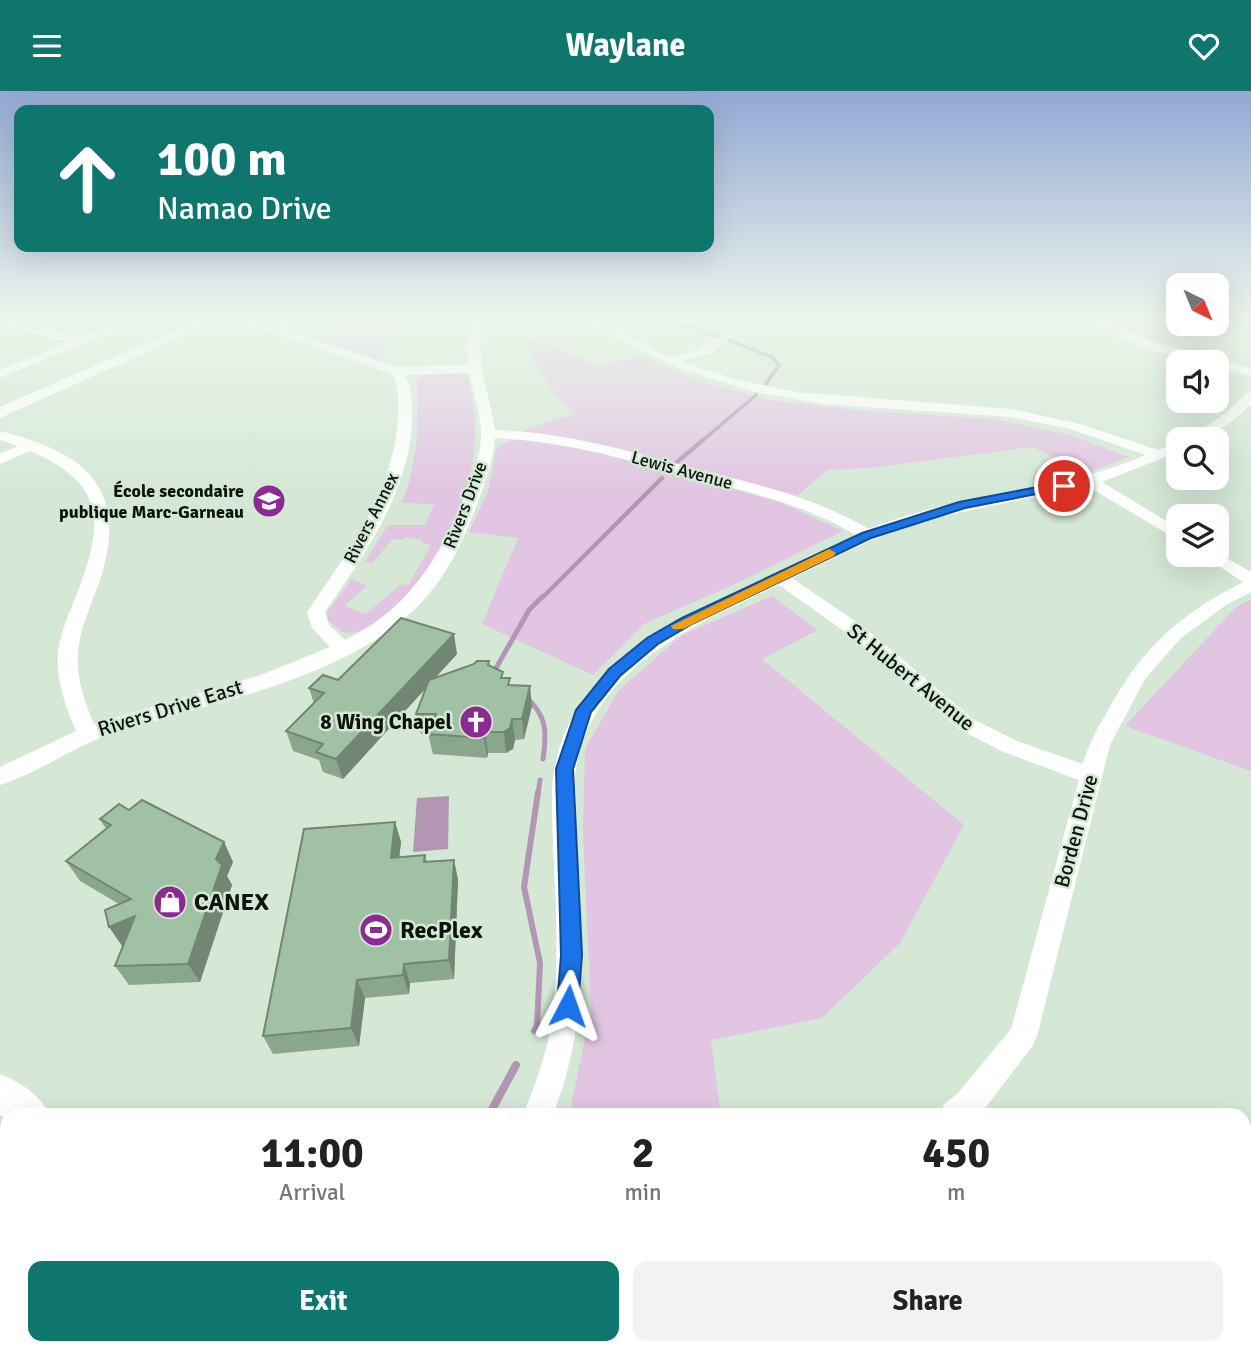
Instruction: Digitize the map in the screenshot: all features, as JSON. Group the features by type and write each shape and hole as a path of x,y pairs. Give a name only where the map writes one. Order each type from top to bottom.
{"main road":[{"path":"0,412 83,376"},
{"path":"0,1092 21,1108"}],"street":[{"name":"Rivers Annex","path":"343,648 322,630 316,621 316,612 357,552 386,497 400,460 405,437 405,412 403,381 399,376"},
{"name":"Rivers Drive","path":"343,648 366,636 405,607 447,554 467,510 482,465 488,434 475,376"},
{"path":"716,376 807,398 873,406 989,410 1034,416 1077,426 1158,455"},
{"path":"1213,427 1231,416 1251,396"},
{"name":"Lewis Avenue","path":"488,434 509,434 596,447 796,500 867,535"},
{"path":"0,435 54,454 72,465 90,481 98,496 102,510 103,538 67,654 74,701 88,734"},
{"path":"0,460 31,445"},
{"path":"541,1108 552,1084 566,1031 572,955 565,769 584,710 615,673 653,641 867,535 963,505 1089,481 1166,452"},
{"path":"1089,481 1166,528"},
{"path":"1228,567 1251,582"},
{"name":"St Hubert Avenue","path":"779,577 858,632 965,725 1009,746 1091,776"},
{"name":"Borden Drive","path":"964,1108 1023,1036 1099,745 1137,677 1174,634 1251,582"},
{"name":"Rivers Drive East","path":"0,777 88,734 292,670 343,648"}],"shaded area":[{"path":"423,376 467,376 475,428 468,484 450,533 422,579 383,618 355,632 342,632 328,620 327,612 352,579 367,586 344,606 366,614 400,585 409,584 431,545 405,537 403,540 392,539 373,563 365,562 388,525 425,525 434,504 402,503 416,442 417,379"},
{"path":"543,376 685,376 770,400 856,410 995,419 1070,435 1129,457 1086,473 1032,447 869,468 827,470 798,495 521,431 574,414"},
{"path":"511,440 589,450 780,502 843,531 735,584 644,624 593,675 482,624 518,538 469,532 488,491 497,447"},
{"path":"772,596 818,630 762,659 964,825 900,943 822,1018 711,1040 720,1108 570,1108 591,1011 583,832 585,749 619,690 682,635"},
{"path":"1251,599 1251,771 1125,726 1236,607"},
{"path":"449,796 448,849 413,852 417,798"}],"building":[{"path":"401,618 454,634 336,759 316,752 323,744 286,731 324,693 309,688 323,675 338,680"},
{"path":"477,661 489,661 488,665 503,672 501,678 510,678 508,685 530,686 522,719 512,719 510,728 504,732 485,732 484,738 428,734 436,714 416,714 429,680"},
{"name":"CANEX","path":"142,800 224,842 216,859 222,865 188,964 115,966 135,916 109,927 105,910 131,899 66,861 111,825 100,819 119,804 129,810"},
{"name":"RecPlex","path":"395,822 391,858 425,855 424,862 454,860 449,960 404,964 403,975 357,980 351,1028 263,1036 304,829"}],"waterway":[{"path":"766,384 772,376"},
{"path":"701,442 756,395"},
{"path":"677,462 703,440"},
{"path":"542,598 662,478"},
{"path":"497,672 495,670 529,610 543,596"},
{"path":"526,697 538,711 544,725 543,759"},
{"path":"538,794 540,780"},
{"path":"534,1031 537,1026 540,963 524,887 538,792"},
{"path":"493,1108 516,1065"}],"slow traffic":[{"path":"678,626 829,553"}],"place":[{"name":"École secondaire publique Marc-Garneau","path":"269,501"},
{"name":"8 Wing Chapel","path":"476,722"},
{"name":"CANEX","path":"170,902"},
{"name":"RecPlex","path":"376,930"}],"route":[{"path":"568,1006 572,955 565,769 584,710 615,673 653,641 687,621 867,535 963,505 1064,486"}]}
